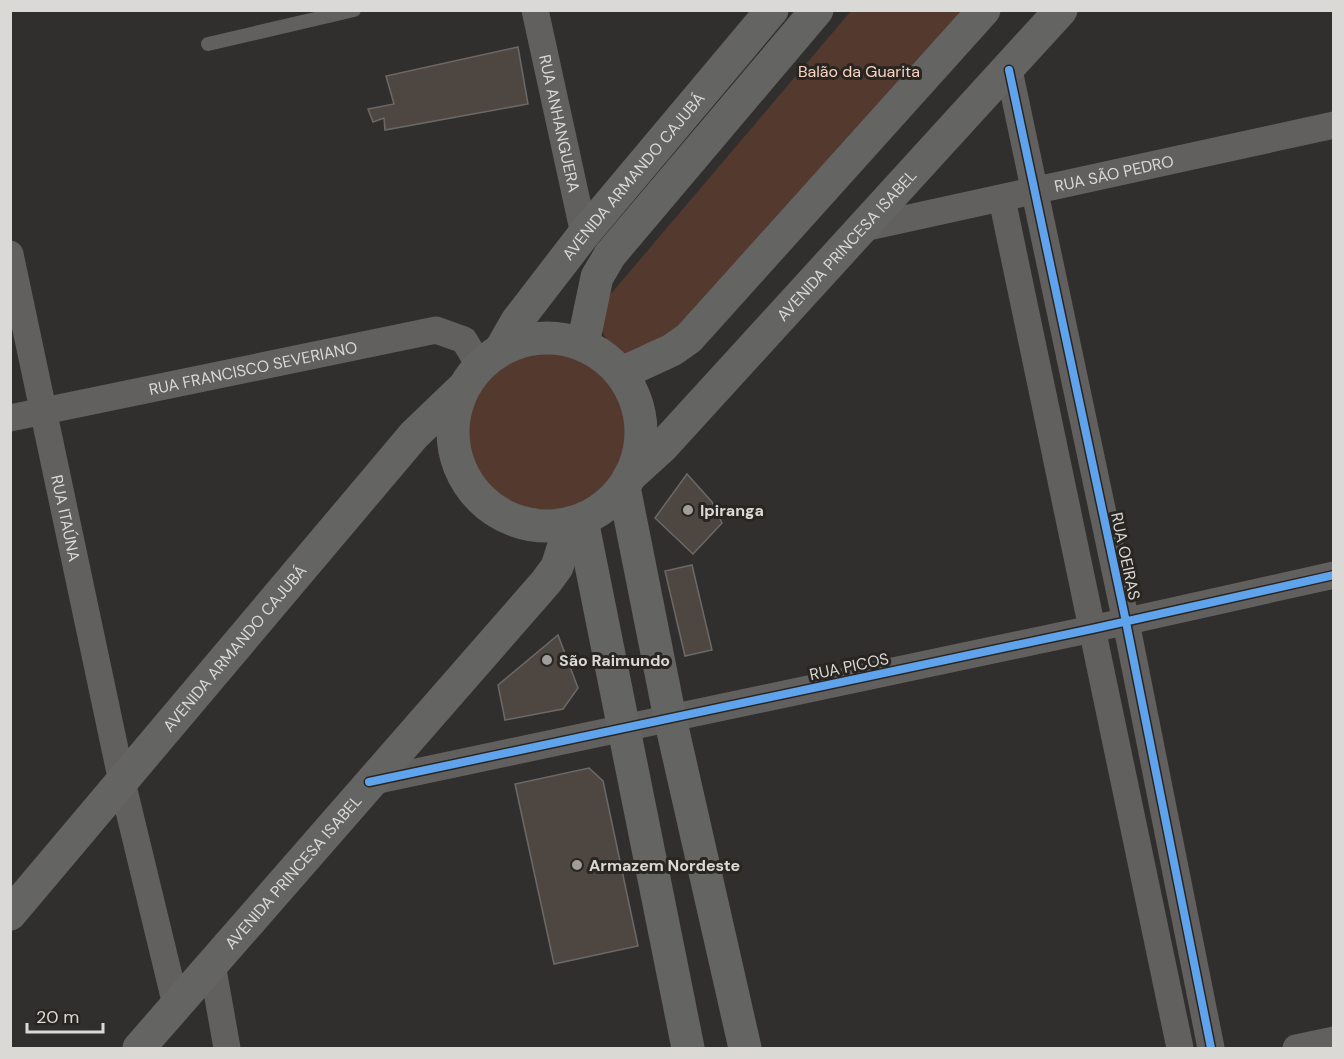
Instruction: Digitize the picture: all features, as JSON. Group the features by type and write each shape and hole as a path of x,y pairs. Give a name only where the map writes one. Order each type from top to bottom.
{"main road":[{"name":"AVENIDA ARMANDO CAJUBÁ","path":"10,914 414,435 485,371 517,321 584,234 772,10"},
{"name":"AVENIDA ARMANDO CAJUBÁ","path":"583,344 597,277 610,255 817,10"},
{"path":"622,373 672,350 689,338 984,10"},
{"name":"AVENIDA PRINCESA ISABEL","path":"139,1048 546,582 557,567 577,522 606,506 630,476 662,447 859,229 1009,70 1061,10"},
{"path":"688,1048 624,728 577,522 535,526 512,520 491,508 477,496 467,482 454,449 485,371 546,337 583,344 601,354 622,373 638,407 641,425 630,476 670,718 745,1048"},
{"path":"668,948 720,938"}],"street":[{"name":"RUA ANHANGUERA","path":"535,10 584,234"},
{"name":"RUA OEIRAS","path":"1009,70 1074,367 1211,1048"},
{"name":"RUA SÃO PEDRO","path":"859,229 1037,192 1334,125"},
{"path":"1002,199 1180,1048"},
{"name":"RUA ITAÚNA","path":"10,254 122,782 177,1005"},
{"name":"RUA FRANCISCO SEVERIANO","path":"10,418 436,330 464,340 485,371"},
{"path":"1039,375 1074,367"},
{"name":"RUA PICOS","path":"369,782 1126,622 1334,575"},
{"path":"212,964 227,1048"},
{"path":"1296,1048 1334,1040"}],"lane":[{"path":"208,44 354,10"}],"green space":[{"name":"Balão da Guarita","path":"851,11 974,11 666,357 626,360 614,353 601,329 604,302"},
{"path":"548,347 580,354 595,361 608,372 619,385 626,400 633,432 626,464 619,479 608,492 595,503 580,510 548,517 516,510 501,503 488,492 477,479 470,464 463,432 470,400 477,385 488,372 501,361 516,354"}],"building":[{"path":"518,47 528,104 385,130 384,118 373,122 368,109 394,104 386,76"},
{"name":"Ipiranga","path":"687,474 712,502 722,523 693,554 655,518"},
{"name":"Ipiranga","path":"692,565 712,650 685,656 665,571"},
{"name":"São Raimundo","path":"558,635 578,688 563,709 505,720 498,685"},
{"name":"Armazem Nordeste","path":"589,768 603,781 638,946 554,964 515,784"}],"cycle path":[{"path":"1009,70 1126,622 1211,1048"},
{"path":"369,782 1092,629 1334,575"}],"place":[{"name":"Ipiranga","path":"688,510"},
{"name":"São Raimundo","path":"547,660"},
{"name":"Armazem Nordeste","path":"577,865"}]}
